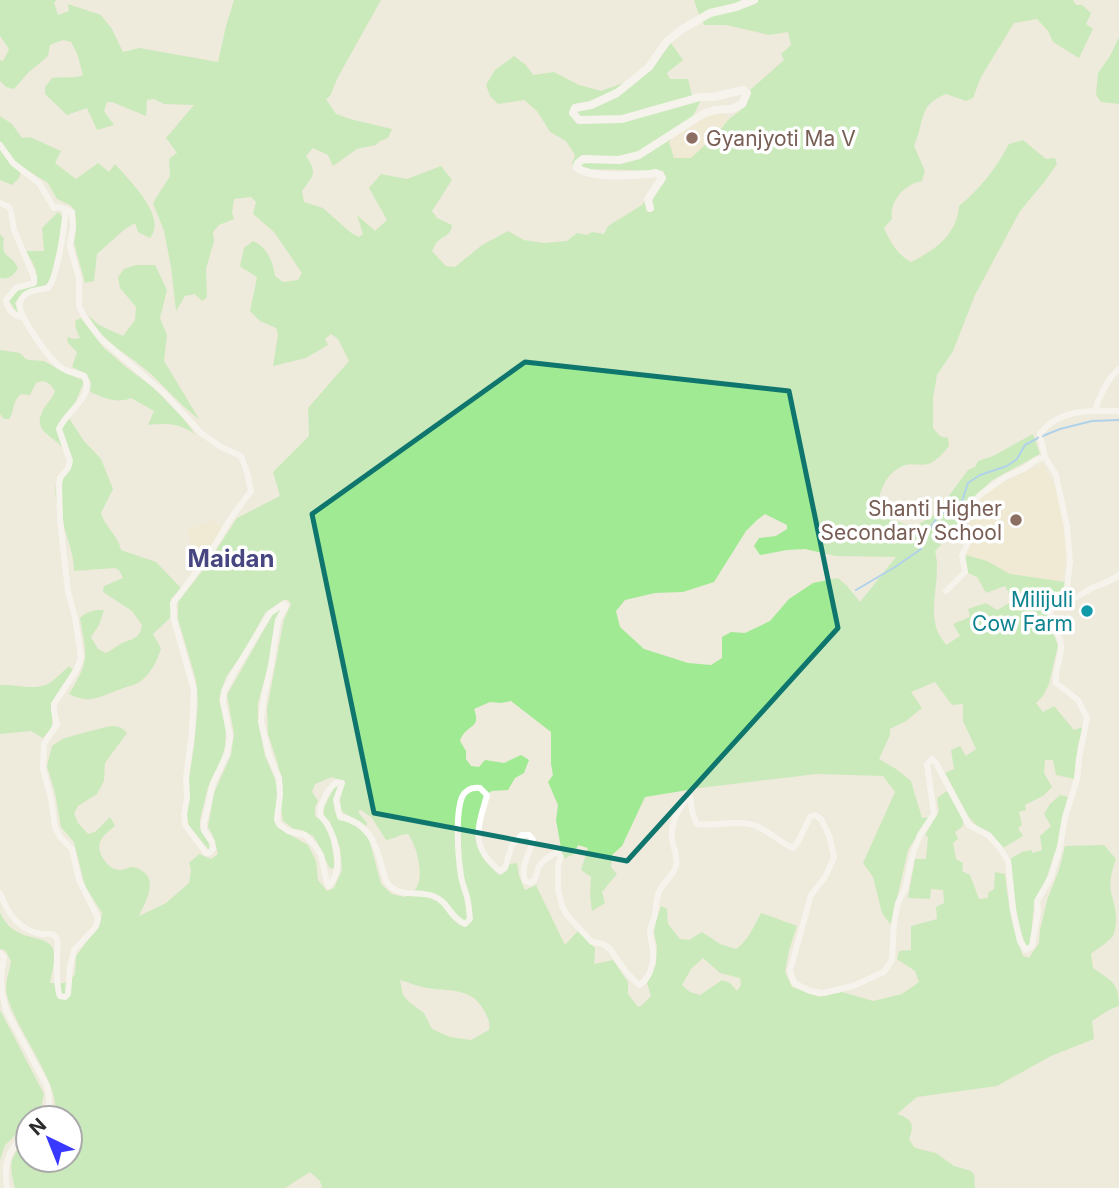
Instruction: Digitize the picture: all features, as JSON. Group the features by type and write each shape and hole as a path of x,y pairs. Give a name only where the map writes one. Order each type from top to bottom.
{"street":[{"path":"650,208 649,200 662,178 660,175 599,175 580,171 577,168 578,163 583,159 620,160 639,155 703,114 732,109 743,104 747,93 737,90 713,97 700,97 622,119 579,120 573,113 575,108 591,105 617,93 649,67 666,42 681,30 710,13 754,0"},
{"path":"0,145 13,163 39,183 54,208 70,210 73,215 70,245 79,279 79,306 100,338 164,393 201,433 221,447 241,456 247,472 251,491 207,558 173,603 174,620 194,690 186,778 185,825 206,853 213,849 204,830 206,811 213,783 227,754 230,737 223,701 224,691 271,613 284,604 286,606 278,620 261,721 269,755 279,778 277,820 288,831 305,835 316,847 321,855 329,886 335,879 338,864 327,823 320,816 320,807 337,782 342,783 336,800 340,817 354,820 369,833 391,888 401,892 432,895 445,904 457,920 465,924 470,919 461,878 459,818 462,798 473,787 480,788 487,794 477,836 484,854 500,871 505,868 512,845 522,835 528,835 533,840 523,874 525,881 531,883 543,861 555,853 559,854 561,858 558,865 558,889 567,915 592,942 603,944 610,949 639,985 645,982 652,968 654,954 650,934 657,895 676,869 671,830 688,797 691,796 691,810 697,824 733,822 752,825 793,848 810,817 815,816 821,819 826,829 834,858 825,877 811,895 790,971 794,983 810,991 823,993 866,981 884,972 892,960 898,903 905,889 920,835 934,814 927,764 932,759 970,825 988,835 1008,861 1013,910 1020,941 1027,950 1032,946 1038,912 1037,901 1051,877 1060,846 1065,817 1077,779 1087,718 1078,700 1056,683 1055,674 1061,648 1050,609 1052,604 1062,597 1074,598 1119,575"},
{"path":"0,203 9,207 14,230 34,277 34,283 16,288 6,300 12,313 24,318"},
{"path":"0,893 14,920 40,934 51,933 56,937 56,987 60,996 65,997 68,993 74,950 96,926 98,918 79,880 72,849 55,827 43,758 46,740 57,724 54,704 77,669 81,657 68,592 60,519 60,478 70,461 59,429 76,408 88,382 84,376 60,368 50,358 24,318 19,305 28,293 48,288 53,281 66,209"},
{"path":"1095,410 1101,394 1119,369"},
{"path":"1066,598 1070,561 1067,527 1056,475 1045,457 1040,437 1045,427 1059,416 1095,410 1119,411"},
{"path":"946,591 965,572 962,555 967,545 963,524 974,501 1005,477 1045,457"},
{"path":"0,953 4,957 0,990 2,999 47,1086 51,1099 50,1104"},
{"path":"7,1188 5,1175 9,1153 14,1146"}],"highlighted area":[{"path":"525,362 789,391 838,628 627,861 374,813 312,514"}],"shaded area":[{"name":"Gyanjyoti Ma V","path":"716,111 725,112 728,120 717,134 691,158 674,158 669,142 677,132"},
{"name":"Shanti Higher Secondary School","path":"1043,464 1058,492 1067,548 1062,581 1010,574 987,561 966,555 969,549 967,529 977,500 1002,483"},
{"path":"212,520 223,528 200,561 193,552 187,530"}],"green space":[{"path":"0,0 57,0 54,2 58,15 69,11 68,4 101,15 112,29 123,52 139,48 218,62 234,0 381,0 326,99 336,114 392,129 388,138 376,145 357,149 333,166 328,155 313,148 306,156 313,174 302,191 304,202 323,208 359,237 363,234 357,215 375,231 387,220 369,188 381,174 407,179 441,166 452,180 432,211 437,218 452,225 432,251 446,266 455,267 482,245 508,231 524,240 544,243 567,241 577,233 604,234 608,226 642,205 664,171 591,169 572,164 575,155 566,141 550,132 537,111 524,100 498,104 490,96 486,85 495,70 514,56 526,65 533,75 554,72 579,85 601,91 652,68 671,43 683,60 667,73 670,79 688,79 692,95 697,95 700,102 693,116 696,122 677,132 669,142 674,158 691,158 728,120 746,106 750,90 784,60 781,54 791,45 788,32 769,35 726,25 705,25 694,0 1073,0 1076,5 1082,5 1091,13 1086,24 1093,29 1079,58 1053,42 1048,31 1037,19 1014,23 981,77 973,98 966,101 946,94 930,104 923,116 914,146 925,171 922,181 900,194 893,206 892,219 884,228 895,248 911,262 936,247 949,233 959,206 987,178 1009,144 1023,140 1046,159 1055,158 1057,164 1020,211 975,295 953,351 937,375 933,398 933,428 940,436 948,438 949,446 931,463 905,465 892,474 883,486 878,509 879,516 915,527 936,513 968,470 975,467 978,461 993,456 1033,434 1040,454 991,481 966,506 960,525 935,551 935,620 946,645 960,636 953,624 970,617 968,609 986,603 997,610 1013,601 1005,586 986,593 977,577 963,571 966,555 987,561 1010,574 1065,582 1066,585 1048,604 1047,614 1058,645 1049,684 1036,703 1043,712 1054,706 1074,730 1083,727 1074,779 1056,775 1053,760 1045,760 1044,773 1052,787 1043,796 1025,805 1026,810 1019,812 1022,825 1018,828 1023,836 1003,848 991,833 977,826 968,816 945,773 954,769 951,750 960,746 966,756 976,749 963,721 963,704 952,705 935,682 911,692 922,708 890,729 879,759 911,781 922,818 929,817 908,850 891,925 882,913 873,877 863,863 895,792 883,776 817,774 645,797 622,846 612,855 611,867 617,874 602,892 605,903 592,911 591,877 581,870 588,848 578,845 574,854 563,859 556,820 558,805 548,782 553,775 551,732 511,701 490,702 474,709 476,720 460,741 471,766 479,767 485,760 504,763 521,755 529,760 524,773 515,778 508,790 492,791 484,796 476,830 478,845 498,874 506,871 509,864 517,863 525,890 536,885 565,945 578,931 595,948 594,964 613,960 628,982 628,994 638,1007 651,996 647,983 656,964 654,932 661,906 667,909 668,924 680,939 689,940 702,932 720,944 736,949 747,938 761,913 797,926 785,972 792,987 819,997 842,992 873,1001 902,994 919,982 915,971 897,959 899,951 911,950 911,926 937,919 936,907 944,903 943,890 931,889 930,899 908,898 915,859 926,859 928,837 925,835 939,811 937,798 947,791 963,820 963,826 955,832 958,839 953,843 956,859 963,863 962,871 970,875 979,899 988,898 988,893 994,889 995,872 1005,874 1011,916 1023,956 1029,958 1039,943 1047,900 1065,846 1104,845 1116,859 1110,883 1116,924 1113,936 1091,954 1093,968 1116,987 1119,1006 1092,1021 1094,1039 1051,1056 997,1086 917,1097 897,1114 911,1123 909,1139 914,1147 936,1153 954,1166 971,1171 974,1174 975,1188 322,1188 320,1181 310,1172 285,1188 15,1188 11,1166 14,1155 14,1174 84,1174 84,1104 55,1104 46,1075 9,1002 6,988 11,961 5,950 0,949 0,912 13,929 50,944 54,957 50,983 64,983 75,974 76,956 100,924 102,913 85,886 74,842 61,827 47,766 52,746 64,739 109,726 118,727 127,733 105,763 104,781 97,794 78,806 74,813 78,823 88,834 95,832 110,817 115,826 102,838 99,846 104,860 116,870 134,867 146,874 150,884 139,916 166,903 189,883 189,863 199,854 211,859 218,854 208,827 214,793 231,755 234,734 227,695 270,619 276,610 281,610 275,622 268,667 258,703 258,722 265,756 278,793 274,821 278,828 308,845 316,861 318,880 327,891 334,888 342,870 340,848 323,809 335,786 338,787 334,809 338,818 355,826 369,839 381,884 392,894 404,897 418,886 420,871 417,854 408,834 386,840 372,818 361,810 358,812 367,823 366,826 341,811 340,800 344,783 332,777 315,784 312,792 318,801 315,816 325,824 331,841 335,866 332,869 313,836 294,829 283,821 283,788 268,734 267,709 284,619 291,604 288,600 283,600 265,613 245,650 226,677 219,700 226,727 225,747 208,787 200,820 200,829 210,845 209,850 189,826 189,777 198,703 196,680 178,619 178,602 237,518 280,496 273,472 309,436 308,408 349,361 338,339 331,334 325,339 328,345 306,358 273,366 278,334 276,328 260,321 250,311 257,278 240,266 244,248 253,241 262,247 271,260 275,276 283,282 298,280 302,273 274,232 253,214 256,202 251,197 234,199 234,219 219,225 213,232 214,241 206,269 207,297 202,301 195,294 185,296 176,311 164,231 153,203 170,176 169,159 177,153 166,138 194,105 164,104 154,99 147,100 146,116 107,102 104,111 114,125 97,130 87,108 67,115 45,94 45,87 52,78 83,75 71,42 63,40 50,45 48,56 14,89 6,87 0,81 0,60 3,61 9,49 0,36","holes":["765,514 787,525 787,529 776,536 759,538 754,546 760,555 805,549 836,556 896,557 860,602 838,578 813,583 789,599 770,621 745,633 731,632 722,637 722,658 711,665 688,663 644,649 620,627 616,611 625,600 655,593 683,592 714,582 746,531","703,958 720,973 740,978 741,985 737,991 730,983 722,980 700,995 690,992 682,985 691,969","400,980 469,995 481,1005 489,1022 489,1030 471,1040 450,1037 432,1029 424,1013 403,995"]},
{"path":"1119,37 1119,104 1101,102 1096,95 1098,73"},
{"path":"0,116 12,124 22,138 30,137 61,151 55,163 76,179 98,163 109,172 115,164 151,210 154,229 150,238 138,232 135,223 125,229 97,254 94,281 85,283 74,243 75,211 70,205 57,199 48,183 22,167 19,178 12,185 0,180"},
{"path":"58,212 62,216 62,230 50,281 19,297 15,303 18,312 9,301 19,288 35,284 37,275 26,251 44,251 42,228"},
{"path":"0,234 4,239 5,254 18,269 6,278 0,278"},
{"path":"136,265 155,265 167,290 160,318 167,335 164,361 199,419 151,374 109,341 88,315 99,325 123,336 135,320 136,307 120,288 118,277 124,269"},
{"path":"81,318 103,347 154,388 195,434 173,425 148,425 154,411 131,398 116,400 90,392 91,383 87,374 72,367 77,352 68,343 67,337 80,338 75,321"},
{"path":"0,350 20,353 30,360 44,361 83,380 69,418 84,441 101,459 113,489 101,513 103,518 121,550 156,562 181,588 171,599 170,618 153,634 161,648 151,670 139,682 101,697 83,699 69,694 84,665 80,618 91,611 104,610 91,637 98,649 106,653 135,637 140,633 142,625 132,611 103,592 104,586 123,578 119,570 74,571 55,492 56,484 69,459 63,448 40,425 42,411 55,391 47,382 36,383 30,395 21,394 18,397 9,419 4,419 0,414"},
{"path":"69,666 73,670 52,703 52,727 43,738 31,731 0,734 0,685 40,687 54,680"},
{"path":"1060,795 1068,797 1058,843 1043,888 1034,904 1030,944 1027,947 1017,915 1010,859 1022,852 1042,850 1040,836 1051,826 1044,814"},
{"path":"0,1010 44,1094 42,1104 14,1104 14,1136 5,1145 0,1160"}],"waterway":[{"path":"856,590 921,549 924,537 937,518 951,506 961,504 968,483 980,475 1007,466 1017,459 1025,445 1060,429 1092,421 1119,420"}],"place":[{"name":"Gyanjyoti Ma V","path":"692,138"},
{"name":"Shanti Higher Secondary School","path":"1016,520"},
{"name":"Milijuli Cow Farm","path":"1087,611"}],"district":[{"name":"Maidan","path":"231,558"}]}
